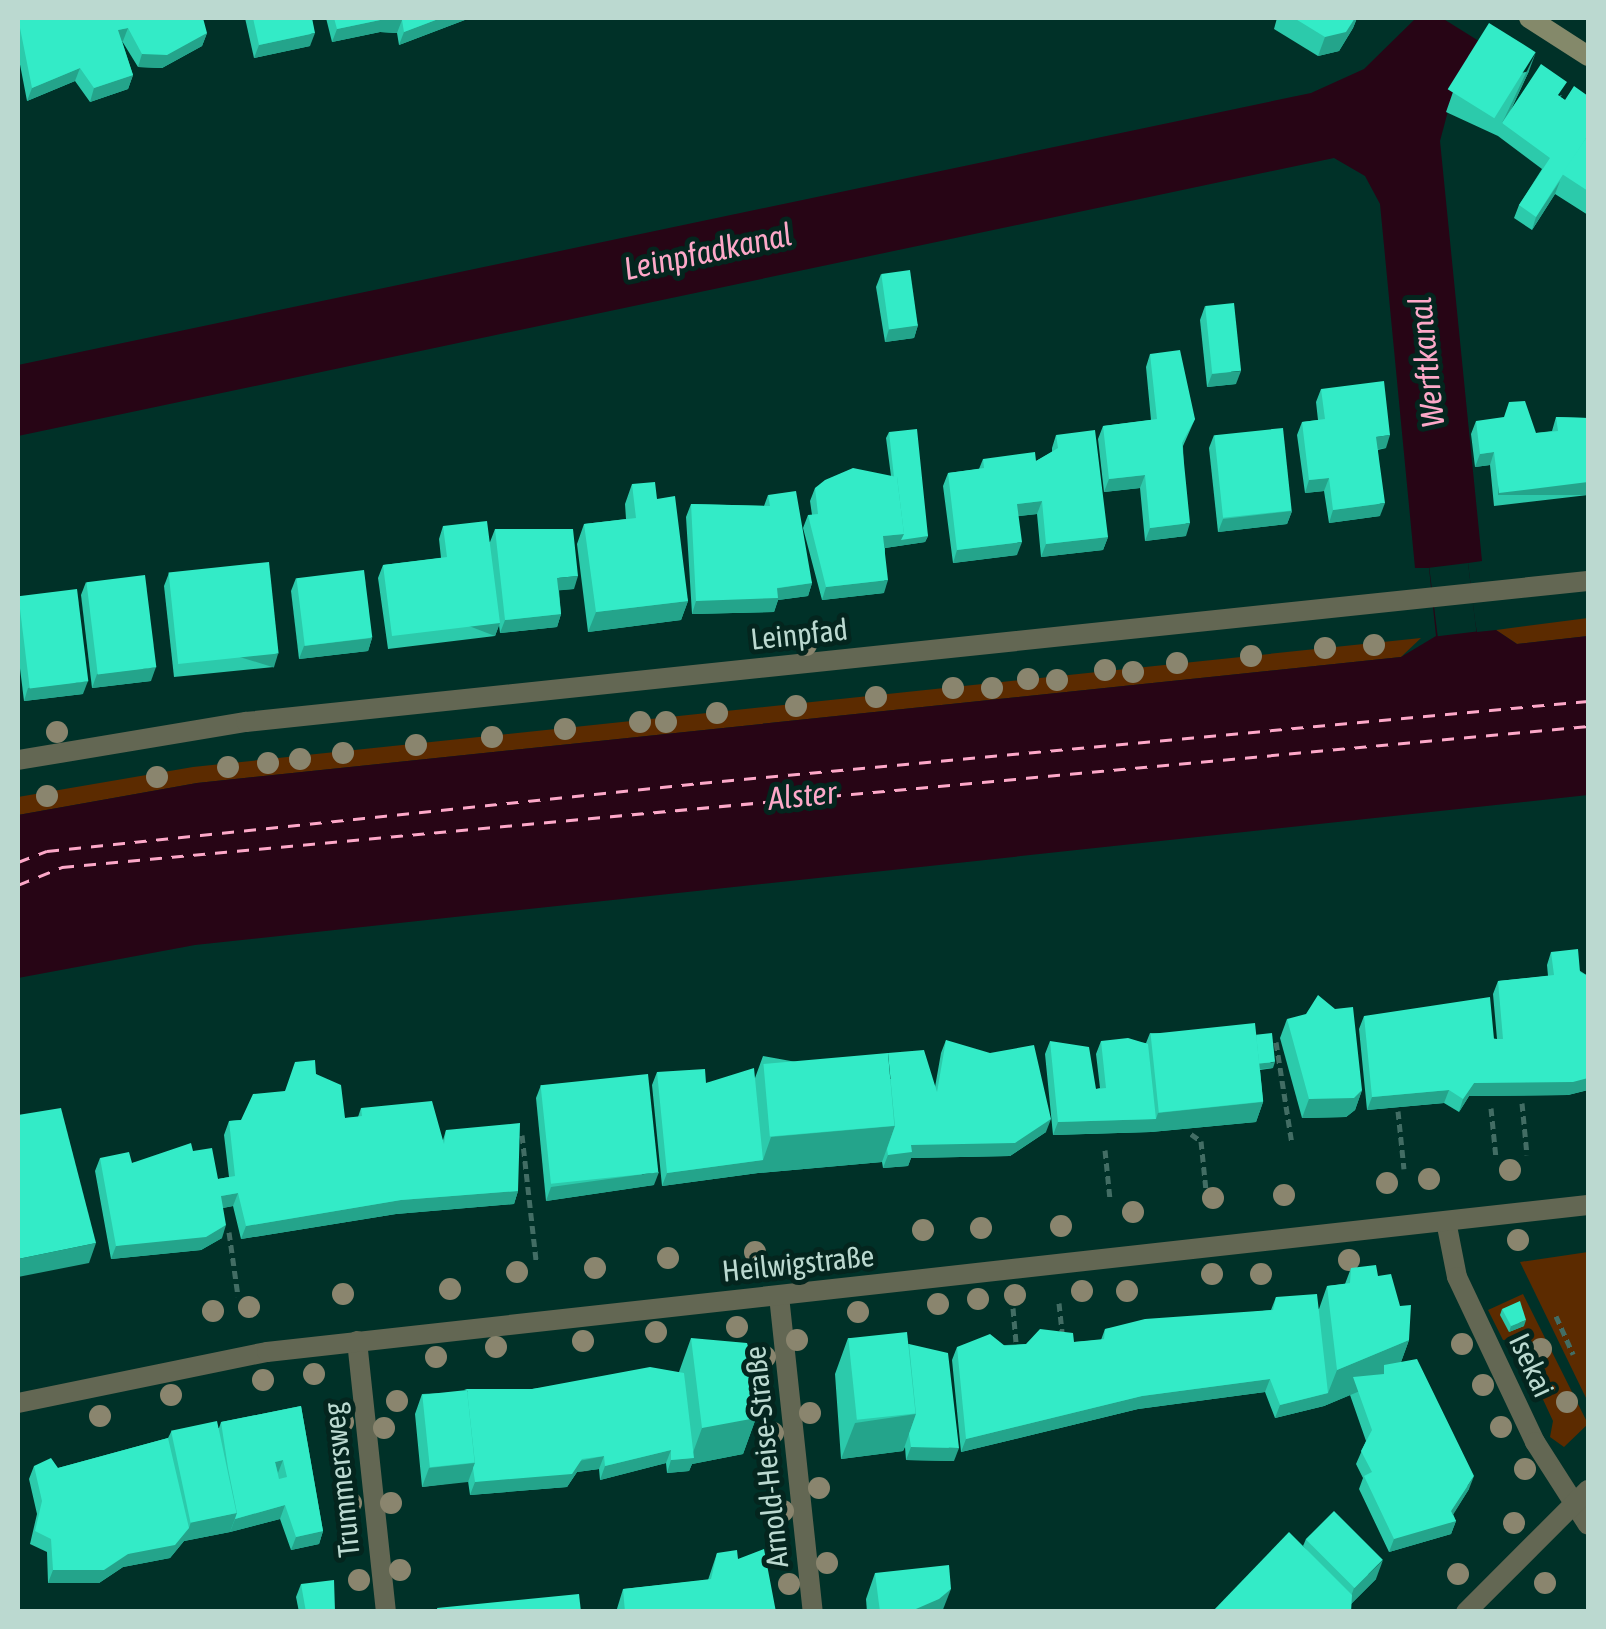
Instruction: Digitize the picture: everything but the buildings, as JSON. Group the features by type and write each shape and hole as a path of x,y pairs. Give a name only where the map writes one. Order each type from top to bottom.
{"main road":[{"path":"1529,18 1588,56"}],"street":[{"name":"Leinpfad","path":"18,760 246,722 1588,581"},
{"name":"Heilwigstraße","path":"18,1403 357,1341 1588,1205"},
{"name":"Isekai","path":"1446,1221 1456,1276 1581,1497 1588,1525"},
{"name":"Arnold-Heise-Straße","path":"779,1296 812,1612"},
{"name":"Trummersweg","path":"357,1341 386,1612"},
{"path":"1466,1612 1581,1497"}],"path":[{"path":"1276,1042 1292,1144"},
{"path":"1522,1103 1526,1156"},
{"path":"1490,1108 1496,1158"},
{"path":"1398,1112 1404,1169"},
{"path":"1191,1134 1201,1142 1206,1190"},
{"path":"522,1135 536,1260"},
{"path":"1104,1150 1110,1199"},
{"path":"228,1232 238,1296"},
{"path":"1059,1303 1062,1342"},
{"path":"1013,1308 1016,1342"},
{"path":"1556,1316 1574,1354"},
{"path":"1554,1339 1564,1334"}],"shaded area":[{"path":"1588,618 1588,636 1517,644 1496,630"},
{"path":"1421,638 1401,657 197,783 18,815 18,797 193,767"},
{"path":"1588,1252 1588,1402 1520,1262"},
{"path":"1523,1294 1588,1424 1564,1447 1550,1437 1553,1421 1515,1339 1503,1340 1488,1310"}],"water":[{"path":"1416,18 1497,18 1456,81 1440,141 1482,561 1468,563 1477,632 1496,630 1517,644 1588,636 1588,795 195,945 18,978 18,815 197,783 1401,657 1436,636 1429,568 1415,568 1380,204 1365,176 1334,158 18,436 18,365 1311,93 1364,69"}],"pier":[{"path":"1442,18 1497,18 1482,43"},
{"path":"1468,563 1476,631 1438,636 1429,568"}],"ferry route":[{"path":"18,862 47,851 700,783 1588,701"},
{"path":"18,885 62,867 1588,726"}],"water label":[{"name":"Leinpfadkanal","path":"708,252"},
{"name":"Werftkanal","path":"1427,362"},
{"name":"Alster","path":"802,796"}]}
